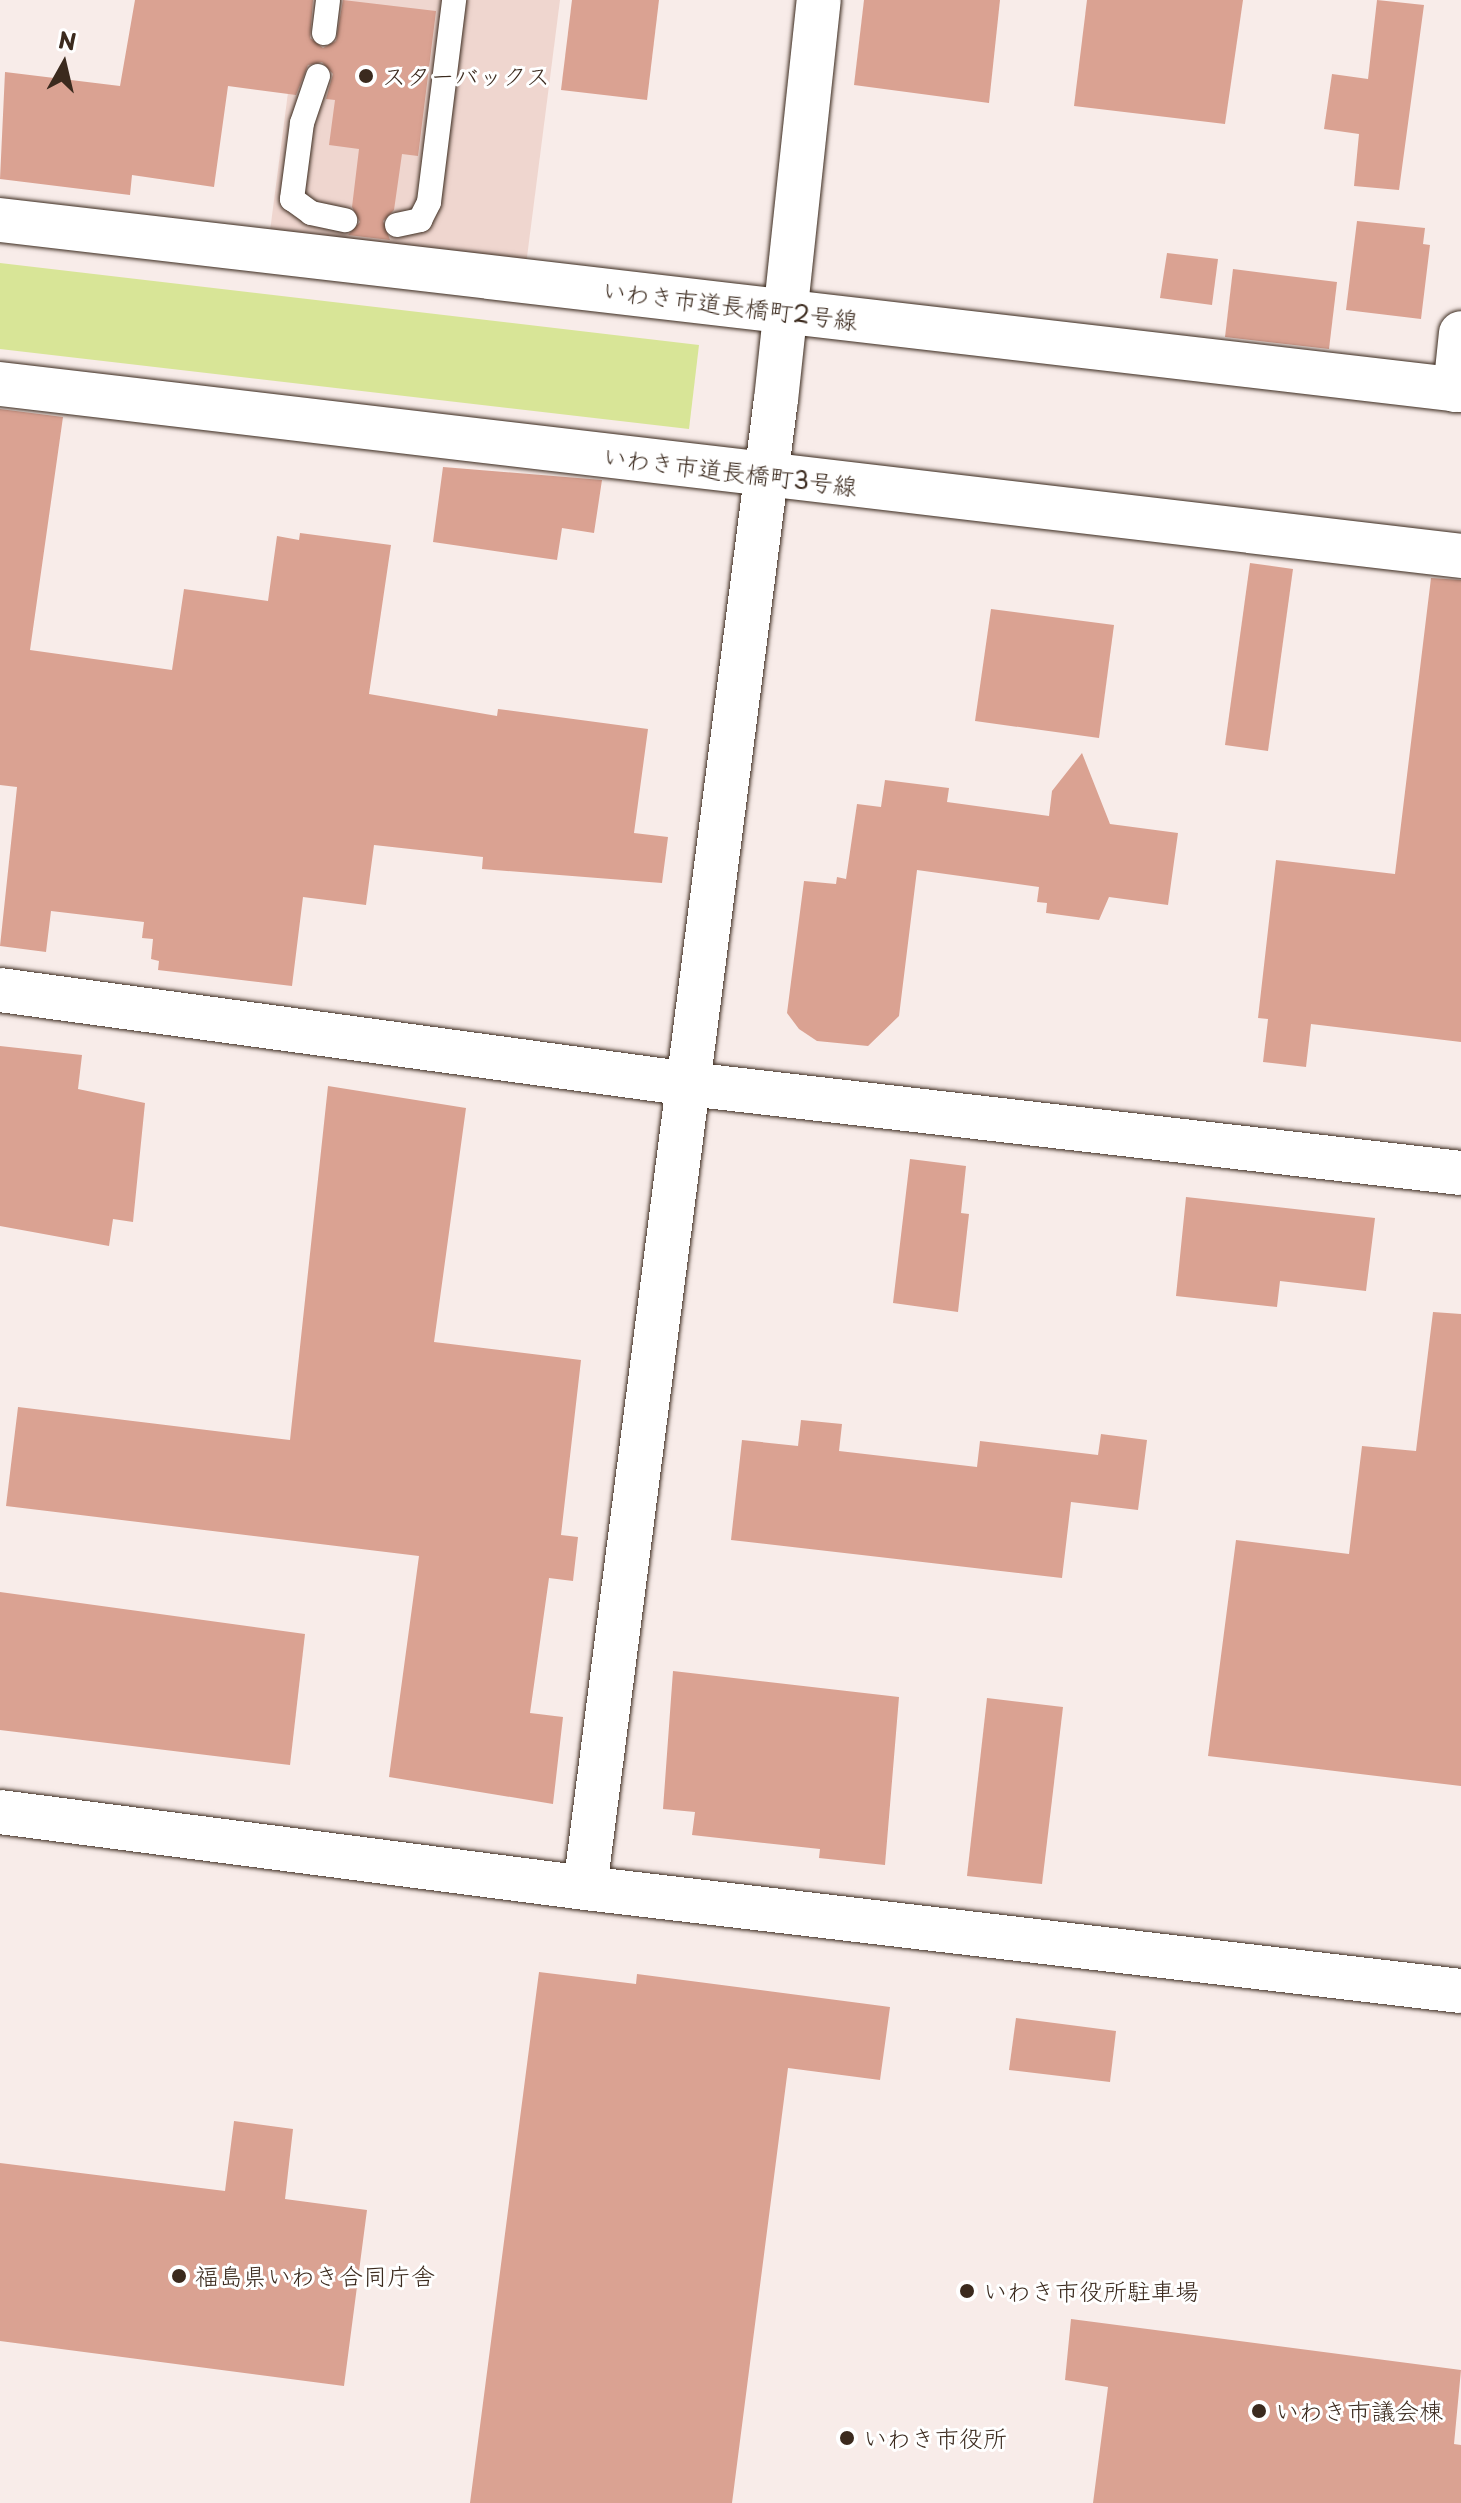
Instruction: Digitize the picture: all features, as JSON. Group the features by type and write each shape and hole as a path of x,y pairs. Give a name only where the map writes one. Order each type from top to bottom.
{"street":[{"path":"585,1888 766,475 819,0"},
{"name":"いわき市道長橋町2号線","path":"0,220 1458,390"},
{"path":"1458,390 1461,333"},
{"name":"いわき市道長橋町3号線","path":"0,384 1461,556"},
{"path":"0,990 689,1084 1461,1173"},
{"path":"0,1812 585,1888 1461,1991"}],"lane":[{"path":"324,33 328,0"},
{"path":"397,225 420,220 429,202 454,0"},
{"path":"318,76 302,123 292,199 311,213 345,220"}],"shaded area":[{"path":"300,0 560,0 526,265 270,231"}],"green space":[{"path":"0,263 699,345 689,429 0,349"}],"building":[{"path":"135,0 313,0 310,38 323,48 336,41 343,0 436,11 418,156 402,154 394,210 383,221 390,240 348,235 360,222 352,207 359,149 329,145 335,100 326,99 333,74 322,62 308,65 296,95 228,86 214,187 132,175 130,195 0,179 5,72 120,86"},
{"path":"572,0 659,0 647,100 561,90"},
{"path":"864,0 1000,0 989,103 854,85"},
{"path":"1087,0 1243,0 1225,124 1074,106"},
{"path":"1377,0 1424,5 1399,190 1354,186 1359,134 1324,129 1332,74 1368,79"},
{"path":"1357,221 1425,228 1423,244 1430,245 1421,319 1346,310"},
{"path":"1167,253 1218,259 1212,305 1160,298"},
{"path":"1233,269 1337,282 1329,349 1225,337"},
{"path":"0,409 63,417 30,650 172,670 184,589 268,601 277,536 299,540 300,533 391,545 369,694 497,716 498,709 648,729 634,833 668,837 662,883 482,869 483,857 374,845 366,905 303,897 292,986 158,970 159,961 151,959 153,939 142,938 144,922 51,911 46,952 0,946 17,787 0,785"},
{"path":"443,467 602,480 594,533 562,528 557,560 433,542"},
{"path":"1250,563 1293,569 1268,751 1225,745"},
{"path":"1431,578 1461,580 1461,1042 1311,1024 1306,1067 1263,1062 1268,1019 1258,1018 1276,860 1395,874"},
{"path":"991,609 1114,625 1099,738 975,721"},
{"path":"1082,753 1110,824 1178,833 1168,905 1109,897 1099,920 1046,913 1047,903 1037,902 1039,887 917,870 899,1016 868,1046 817,1041 799,1029 787,1013 804,881 836,884 837,877 846,879 857,804 881,807 885,780 949,788 947,802 1049,816 1052,791"},
{"path":"0,1046 82,1055 78,1089 145,1103 133,1222 113,1219 109,1246 0,1226"},
{"path":"328,1086 466,1108 434,1342 581,1360 561,1535 578,1537 573,1581 549,1578 530,1713 563,1717 553,1804 389,1777 419,1556 6,1506 18,1407 290,1440"},
{"path":"910,1159 966,1166 961,1213 969,1214 958,1312 893,1303"},
{"path":"1186,1197 1375,1218 1366,1291 1280,1281 1277,1307 1176,1296"},
{"path":"1433,1312 1461,1314 1461,1786 1208,1756 1236,1540 1349,1554 1362,1446 1416,1451"},
{"path":"801,1420 842,1424 839,1451 977,1467 980,1441 1098,1455 1101,1434 1147,1440 1138,1510 1071,1502 1062,1578 731,1540 742,1440 798,1446"},
{"path":"0,1592 305,1634 290,1765 0,1730"},
{"path":"673,1671 899,1697 885,1865 819,1858 820,1849 692,1835 695,1812 663,1809"},
{"path":"987,1698 1063,1707 1042,1884 967,1876"},
{"path":"539,1972 636,1984 637,1974 890,2007 880,2080 788,2068 732,2503 470,2503"},
{"path":"1016,2018 1116,2031 1110,2082 1009,2070"},
{"name":"福島県いわき合同庁舎","path":"234,2121 293,2129 285,2199 367,2210 344,2386 0,2341 0,2163 225,2191"},
{"name":"いわき市議会棟","path":"1071,2319 1461,2370 1454,2444 1461,2445 1461,2503 1093,2503 1108,2387 1065,2380"}],"place":[{"name":"スターバックス","path":"366,76"},
{"name":"福島県いわき合同庁舎","path":"179,2276"},
{"name":"いわき市役所駐車場","path":"967,2291"},
{"name":"いわき市議会棟","path":"1259,2411"},
{"name":"いわき市役所","path":"847,2438"}]}
